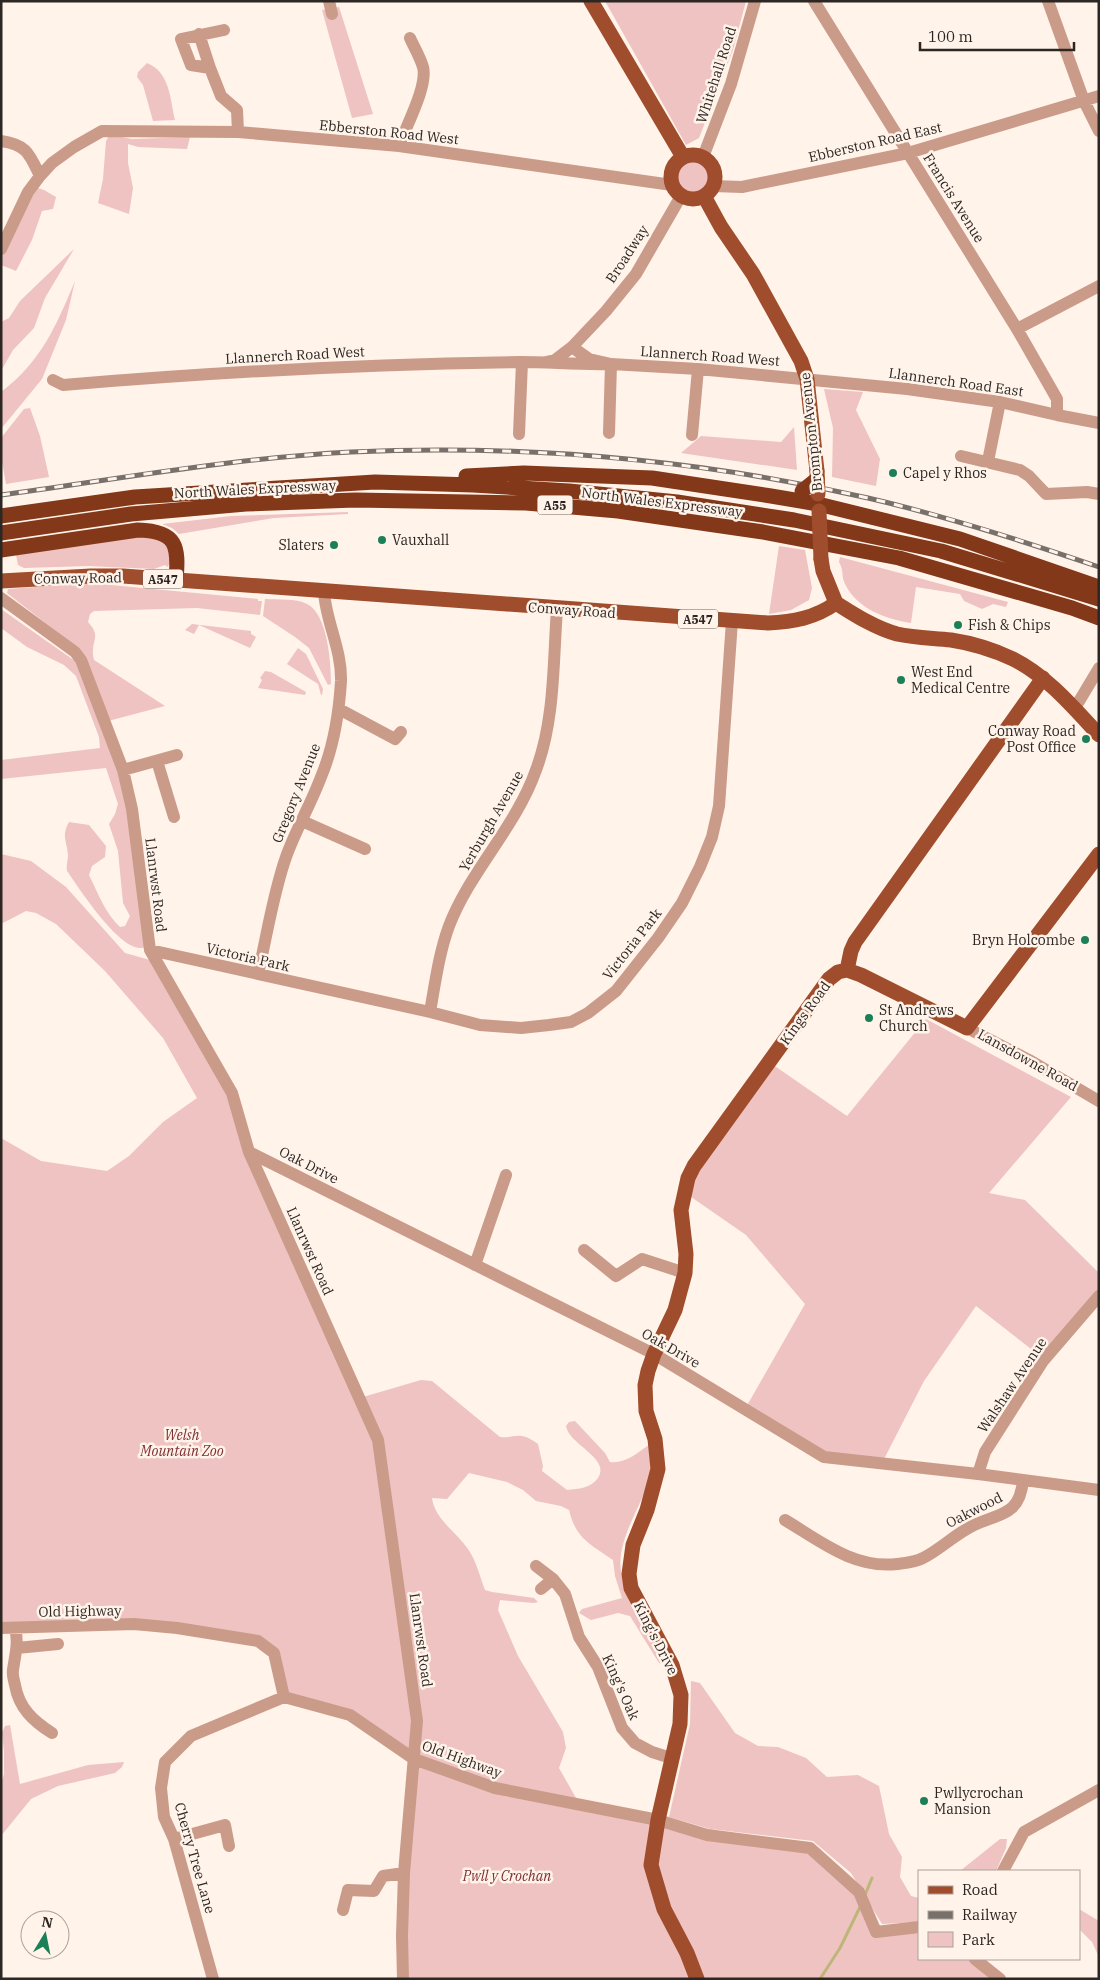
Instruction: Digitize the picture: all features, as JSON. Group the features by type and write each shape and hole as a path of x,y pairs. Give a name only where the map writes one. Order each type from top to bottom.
{"highway":[{"path":"375,482 524,473 652,478 771,496 818,492"},
{"name":"North Wales Expressway","path":"1,516 135,497 375,482 473,485 569,491 677,502 784,519 941,552 1099,599"},
{"path":"771,496 802,491 818,492 1099,586"},
{"name":"North Wales Expressway","path":"1,532 131,514 246,504 355,500 526,503 618,511 753,530 899,558 1072,608 1099,618"},
{"path":"1,550 138,530 153,531 171,540 177,550 176,580"}],"main road":[{"path":"591,1 682,157"},
{"path":"693,154 708,160 714,170 715,177 709,191 691,199 676,190 670,177 672,167 682,157 693,154"},
{"name":"Brompton Avenue","path":"709,191 721,227 753,274 802,361 807,379 818,492 821,559 836,603"},
{"name":"Conway Road","path":"1,581 91,576 176,580 768,623 794,622 826,610 836,603"},
{"path":"836,603 870,623 895,633 914,637 952,640 994,652 1021,664 1043,678 1099,734"},
{"path":"848,970 855,942 1043,678"},
{"path":"967,1028 1099,854"},
{"name":"Lansdowne Road","path":"848,970 967,1028"},
{"name":"Kings Road","path":"654,1354 675,1310 685,1272 686,1254 681,1210 688,1178 694,1166 829,979 838,972 848,970"},
{"name":"King's Drive","path":"654,1354 648,1371 644,1398 655,1439 658,1470 647,1510 633,1545 629,1574 631,1588 672,1665 679,1688 682,1710 658,1820 651,1865 664,1908 687,1953 697,1979"}],"street":[{"path":"329,1 332,14"},
{"name":"Whitehall Road","path":"703,157 732,84 755,1"},
{"name":"Francis Avenue","path":"814,1 1017,329 1057,399 1057,415"},
{"path":"1048,1 1084,101 1099,130"},
{"path":"210,68 191,65 181,39 224,30"},
{"path":"199,34 221,96 237,110 238,132"},
{"path":"399,146 422,92 423,68 410,38"},
{"name":"Ebberston Road East","path":"709,191 742,187 908,153 1099,96"},
{"name":"Ebberston Road West","path":"40,176 52,163 74,147 102,132 238,132 399,146 676,190"},
{"path":"1,141 18,144 30,155 40,176 28,192 1,249"},
{"name":"Broadway","path":"572,347 606,311 636,274 676,190"},
{"path":"1017,329 1099,286"},
{"name":"Llannerch Road West","path":"540,363 555,360 572,347 589,359 611,364"},
{"path":"520,434 522,362"},
{"name":"Llannerch Road West","path":"53,380 63,385 169,376 400,365 522,362 611,364 698,369 807,379"},
{"path":"609,433 611,364"},
{"path":"692,435 698,369"},
{"name":"Llannerch Road East","path":"807,379 907,389 1000,402 1099,423"},
{"path":"988,461 1000,402"},
{"path":"961,456 1020,470 1029,476 1046,494 1087,492 1099,494"},
{"name":"Gregory Avenue","path":"258,974 286,856 330,754 339,710 340,656 325,605 324,592"},
{"name":"Llanrwst Road","path":"1,598 78,655 123,770 132,809 150,950 232,1093 249,1152 378,1440 417,1721 404,1873 403,1979"},
{"name":"Yerburgh Avenue","path":"430,1012 442,948 449,926 464,897 525,797 543,750 548,726 557,609"},
{"name":"Victoria Park","path":"150,950 430,1012 480,1025 521,1028 571,1022 588,1013 616,991 643,959 682,903 712,837 719,806 732,621"},
{"path":"1075,708 1099,668"},
{"path":"339,710 395,739 401,732"},
{"path":"123,770 178,755"},
{"path":"157,761 174,817"},
{"path":"302,821 366,849"},
{"name":"Lansdowne Road","path":"967,1028 1096,1094"},
{"name":"Oak Drive","path":"249,1152 654,1354 824,1457 1099,1490"},
{"path":"475,1265 506,1175"},
{"path":"584,1250 616,1276 642,1259 685,1272"},
{"name":"Walshaw Avenue","path":"978,1474 985,1452 1043,1361 1099,1296"},
{"name":"Oakwood","path":"785,1520 846,1557 874,1564 906,1563 922,1558 958,1532 1011,1510 1018,1501 1023,1480"},
{"name":"King's Oak","path":"536,1566 553,1579 569,1601 569,1611 579,1636 598,1667 622,1728 635,1743 652,1752 672,1758"},
{"path":"541,1589 553,1579"},
{"name":"Old Highway","path":"1,1628 134,1624 177,1628 258,1641 274,1653 284,1697 350,1715 414,1759 495,1788 658,1820 707,1835 810,1848 859,1892 876,1932 918,1927"},
{"path":"15,1628 18,1638 12,1673 16,1694 23,1710 38,1724 52,1733"},
{"path":"17,1648 58,1644"},
{"name":"Cherry Tree Lane","path":"213,1979 174,1839 164,1817 161,1788 165,1762 191,1736 284,1697"},
{"path":"1004,1870 1024,1832 1099,1790"},
{"path":"174,1839 225,1825 229,1846"},
{"path":"343,1910 348,1890 374,1891 383,1876 404,1873"},
{"path":"976,1960 996,1976"},
{"path":"992,1960 996,1976"}],"green space":[{"path":"605,1 746,1 733,50 699,138 686,145"},
{"path":"339,7 373,114 352,118 322,10"},
{"path":"147,63 155,67 165,79 175,120 153,121 143,85 137,77 138,72"},
{"path":"109,136 132,139 190,137 187,149 138,147 128,144 128,163 133,188 129,214 98,203 103,179 106,141"},
{"path":"692,161 698,162 703,166 707,171 707,183 703,188 698,192 692,193 686,192 681,188 677,183 676,177 677,171 681,166 686,162"},
{"path":"35,187 56,197 53,209 42,211 32,240 16,271 1,265 1,258"},
{"path":"74,249 45,298 34,328 13,350 1,371 1,322 9,318 20,301"},
{"path":"75,281 66,320 42,379 1,429 1,392 37,356 54,328"},
{"path":"824,389 863,392 856,410 880,459 876,486 832,477 833,428"},
{"path":"30,408 40,436 49,477 6,484 1,456 1,438 24,409"},
{"path":"794,427 797,470 681,453 701,436 781,442"},
{"path":"348,512 348,514 274,518 179,534 172,528 162,524 231,516"},
{"path":"142,536 159,539 170,550 170,564 167,567 165,565 154,569 88,566 24,568 18,565 16,555"},
{"path":"779,546 805,550 812,588 809,600 791,610 769,614"},
{"path":"840,557 1008,602 1006,607 993,604 982,609 964,601 960,594 916,587 911,623 892,619 873,611 850,593 844,581 839,562"},
{"path":"90,583 258,599 258,601 262,601 260,615 197,608 94,611 90,614 88,622 95,632 94,660 165,706 108,721 80,650 7,593 8,589"},
{"path":"265,599 297,601 307,604 314,609 320,618 327,640 331,684 328,685 309,648 263,616"},
{"path":"1,609 75,661 115,763 126,800 145,947 136,947 125,942 114,932 91,905 67,871 68,855 65,831 69,822 89,825 106,846 105,857 92,866 89,875 110,916 120,927 125,926 130,916 123,903 118,851 109,824 118,804 106,768 1,779 1,760 100,748 99,737 76,676 64,665 27,647 1,628"},
{"path":"192,624 251,631 251,634 256,637 250,648 199,625 194,634 185,630"},
{"path":"298,648 306,654 323,689 322,695 318,684 287,664"},
{"path":"265,671 271,672 306,692 305,695 258,688 262,680 260,678"},
{"path":"1,854 31,861 66,887 125,953 150,960 225,1090 249,1152 363,1397 421,1380 432,1381 500,1437 523,1436 538,1444 543,1466 542,1471 567,1490 592,1484 598,1478 600,1471 599,1464 569,1433 566,1426 569,1422 575,1421 605,1453 610,1462 626,1460 649,1445 651,1472 626,1534 621,1559 621,1572 632,1606 663,1664 659,1663 630,1616 618,1613 591,1620 579,1613 582,1609 622,1598 615,1576 613,1560 585,1540 576,1528 569,1510 561,1506 536,1501 523,1490 507,1482 469,1473 447,1499 432,1498 441,1519 471,1553 485,1590 534,1598 538,1602 500,1600 498,1610 518,1656 563,1732 566,1748 559,1768 580,1805 810,1848 859,1892 876,1932 918,1927 918,1960 976,1960 1000,1979 403,1979 414,1759 350,1715 284,1697 274,1653 258,1641 194,1626 1,1625 1,1138 41,1161 107,1171 129,1156 163,1122 197,1098 163,1038 105,971 56,924 36,913 26,911 1,924"},
{"path":"926,1019 1071,1097 989,1193 1025,1200 1099,1273 1099,1291 1040,1356 976,1306 924,1381 882,1463 824,1457 745,1409 805,1304 746,1235 684,1192 769,1062 847,1116"},
{"path":"691,1681 700,1683 735,1733 758,1746 778,1747 806,1758 827,1777 858,1775 879,1786 889,1834 902,1857 900,1877 911,1896 918,1898 918,1922 882,1924 851,1873 813,1841 710,1829 669,1817 690,1724"},
{"path":"10,1725 20,1784 88,1765 124,1762 122,1767 115,1773 58,1786 31,1799 1,1836 1,1784 4,1774 2,1733 5,1726"},
{"path":"1000,1839 1007,1839 1006,1848 996,1870 961,1870"},
{"path":"1080,1910 1099,1921 1099,1957 1092,1942 1080,1930"}],"waterway":[{"path":"865,1895 872,1878"},
{"path":"820,1979 840,1948 861,1905"}],"railway":[{"path":"1,495 176,470 307,455 416,450 546,453 676,465 805,485 868,498 955,521 1099,567"}],"place":[{"name":"Capel y Rhos","path":"893,473"},
{"name":"Vauxhall","path":"382,540"},
{"name":"Slaters","path":"334,545"},
{"name":"Fish & Chips","path":"958,625"},
{"name":"West End Medical Centre","path":"901,680"},
{"name":"Conway Road Post Office","path":"1086,739"},
{"name":"Bryn Holcombe","path":"1085,940"},
{"name":"St Andrews Church","path":"869,1018"},
{"name":"Pwllycrochan Mansion","path":"924,1801"}],"park label":[{"name":"Welsh Mountain Zoo","path":"182,1444"},
{"name":"Pwll y Crochan","path":"507,1876"}]}
